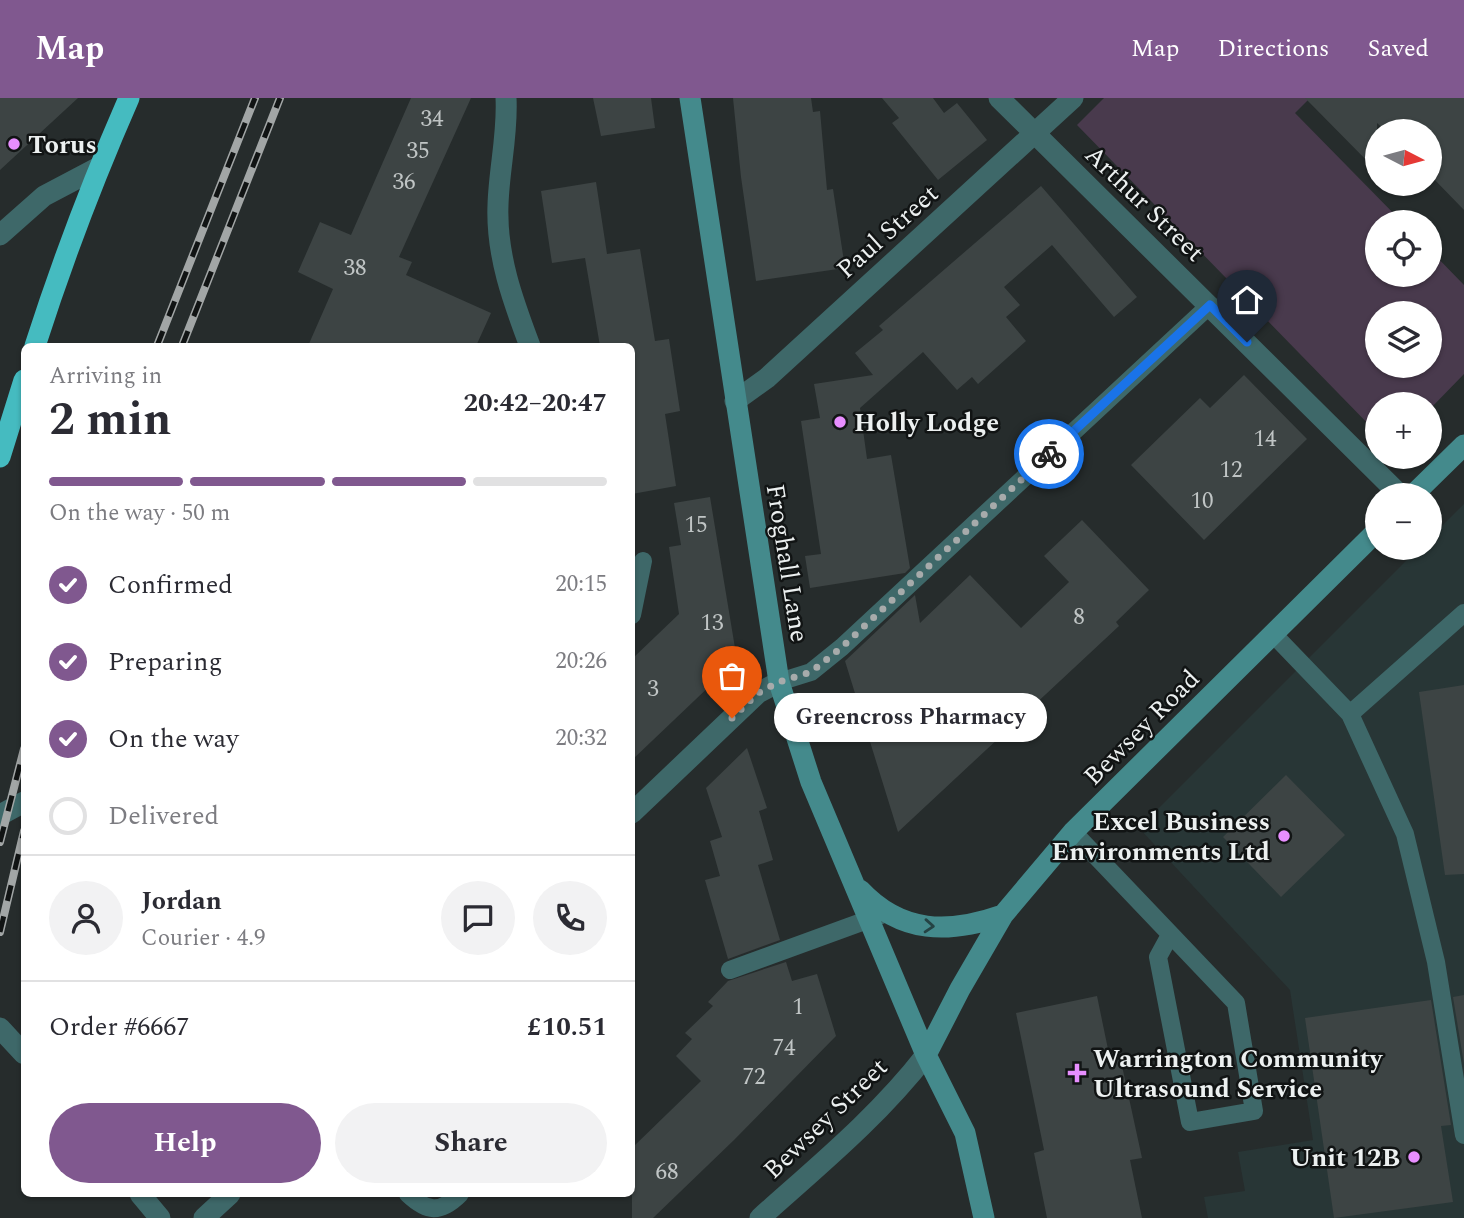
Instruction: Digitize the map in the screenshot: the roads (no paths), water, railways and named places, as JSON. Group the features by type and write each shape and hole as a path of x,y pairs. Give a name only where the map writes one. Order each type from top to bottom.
{"highway":[{"path":"36,343 58,275 99,167 129,98"},
{"path":"0,457 21,390"}],"street":[{"path":"506,98 507,120 499,193 499,231 511,296 529,343"},
{"name":"Froghall Lane","path":"690,98 779,682 811,782 852,880 870,900 878,916"},
{"name":"Arthur Street","path":"999,98 1388,483"},
{"name":"Paul Street","path":"735,401 767,378 1073,98"},
{"path":"0,234 44,196 99,167"},
{"path":"1425,483 1464,445"},
{"name":"Bewsey Road","path":"926,1055 1003,915 1073,832 1365,543"},
{"path":"636,801 758,693 779,682"},
{"path":"0,814 21,804"},
{"path":"878,916 921,926 940,927 965,926 1003,915"},
{"path":"878,916 926,1055 965,1133 984,1218"},
{"path":"0,1028 21,1051"},
{"name":"Bewsey Street","path":"760,1218 870,1120 898,1091 926,1055"},
{"path":"142,1197 160,1218"},
{"path":"204,1218 227,1197"}],"lane":[{"path":"779,682 811,672 842,647 1210,305"},
{"path":"635,600 643,561"},
{"path":"1350,714 1464,613"},
{"path":"1274,635 1350,714 1405,834 1436,962 1464,1135"},
{"path":"1073,832 1236,1003 1254,1111 1190,1122 1158,957 1170,935"},
{"path":"730,971 878,916"},
{"path":"411,1197 421,1206 435,1209 453,1202 457,1197"}],"railway":[{"path":"158,343 255,98"},
{"path":"183,343 280,98"},
{"path":"0,842 21,761"},
{"path":"0,932 21,844"}],"place":[{"name":"Torus","path":"14,144"},
{"name":"Holly Lodge","path":"840,422"},
{"name":"Greencross Pharmacy","path":"732,718"},
{"name":"Excel Business Environments Ltd","path":"1284,836"},
{"name":"Warrington Community Ultrasound Service","path":"1077,1073"},
{"name":"Unit 12B","path":"1414,1157"}]}
